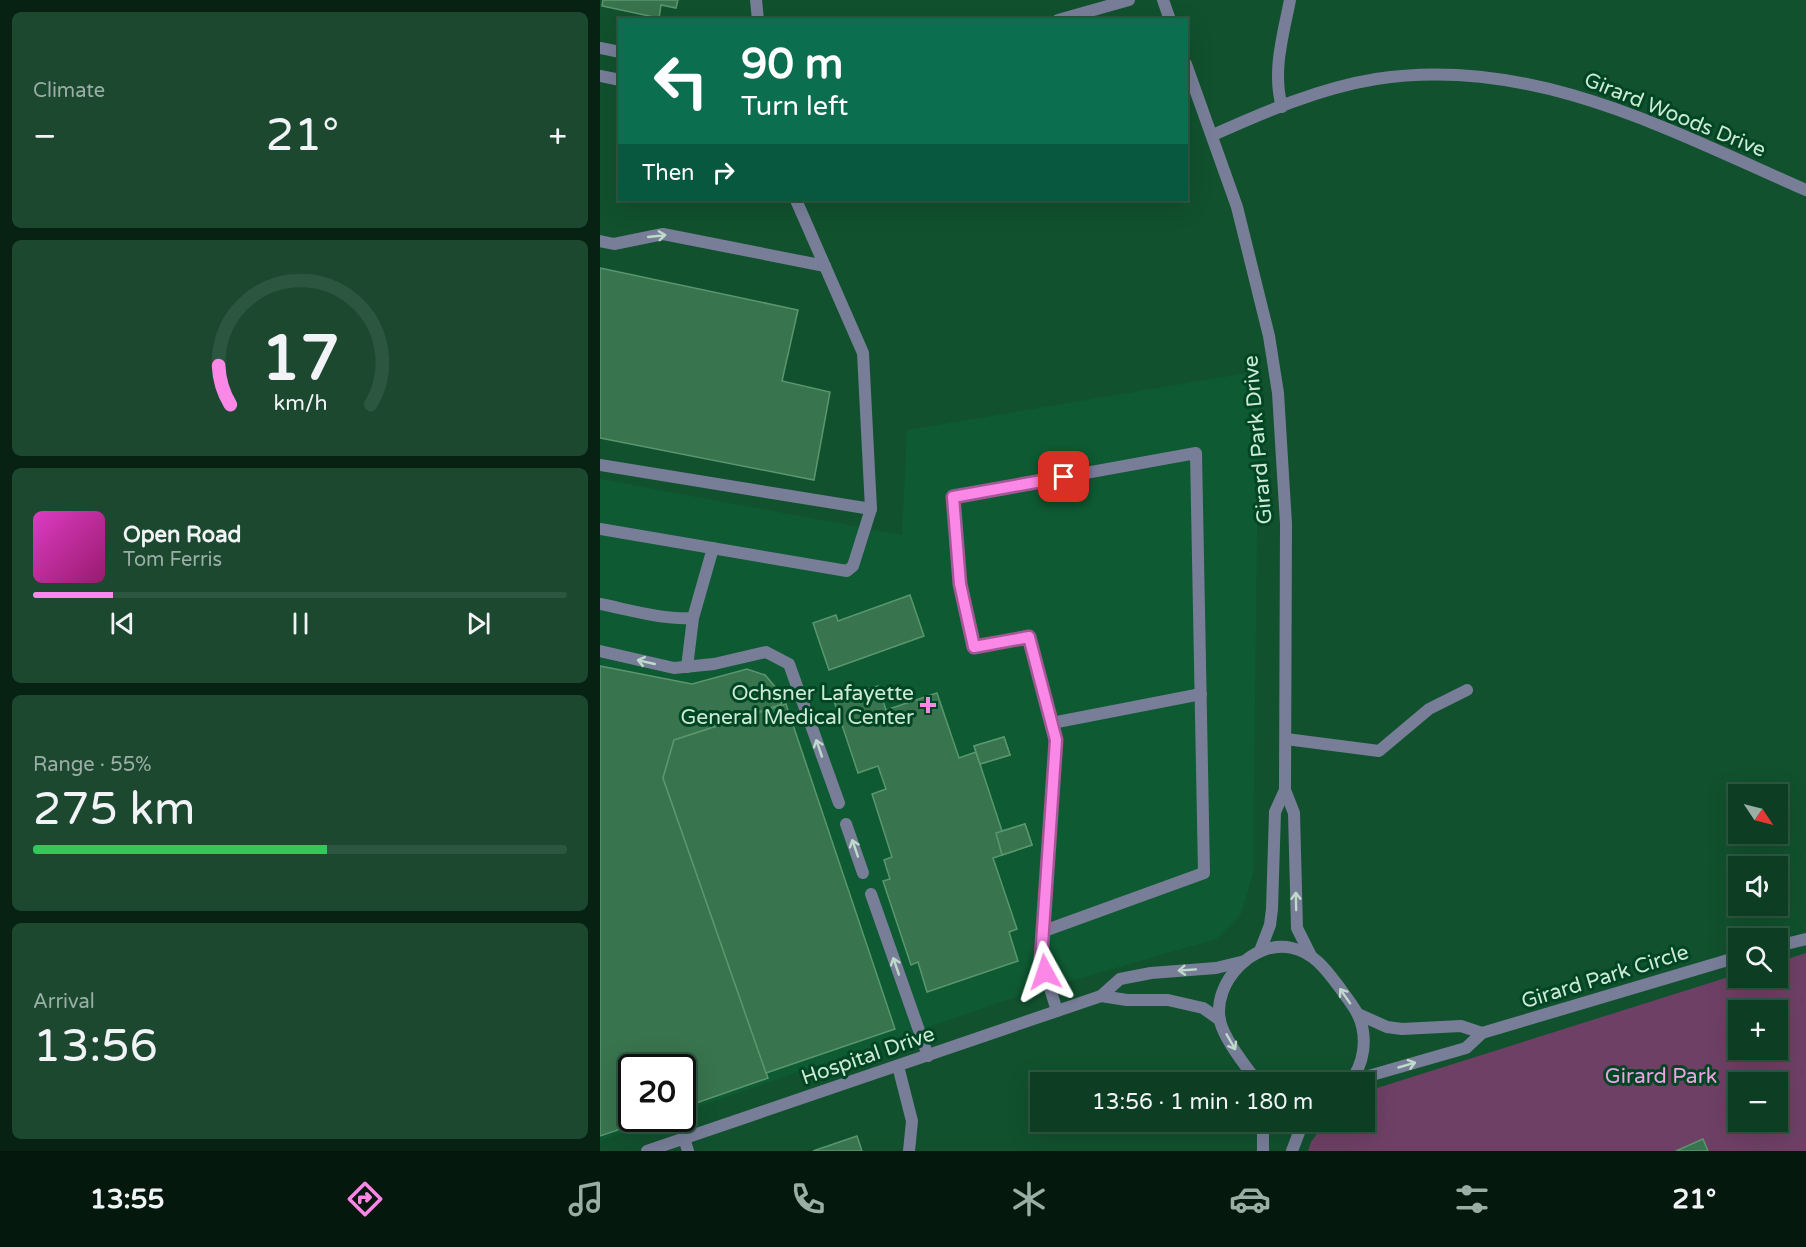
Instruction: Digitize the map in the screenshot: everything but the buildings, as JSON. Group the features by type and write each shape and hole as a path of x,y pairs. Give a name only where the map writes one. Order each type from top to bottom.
{"street":[{"path":"756,0 758,18"},
{"path":"1065,18 1129,0"},
{"path":"1163,0 1169,18"},
{"path":"1282,107 1277,90 1278,64 1290,0"},
{"path":"600,48 618,52"},
{"name":"Girard Park Drive","path":"1188,69 1238,207 1257,279 1278,393 1286,524 1285,790 1294,813 1298,928 1311,956"},
{"name":"Girard Woods Drive","path":"1213,135 1333,89 1376,80 1419,75 1468,76 1521,82 1585,97 1637,116 1806,190"},
{"path":"600,76 618,80"},
{"path":"600,529 846,570 853,566 871,509 863,353 796,201"},
{"path":"600,241 614,244 663,234 825,266"},
{"path":"1044,931 1204,873 1196,453 953,497 960,584 974,647 1029,637 1056,740 1041,959 1057,1011"},
{"path":"600,465 871,509"},
{"path":"687,667 693,618 713,548"},
{"path":"600,604 682,619 693,618"},
{"path":"600,651 674,668 714,664 766,652 789,664 838,803"},
{"path":"1286,739 1379,751 1429,709 1467,690"},
{"path":"1052,723 1201,694"},
{"name":"Girard Park Drive","path":"1260,951 1270,925 1272,909 1275,812 1285,790"},
{"path":"846,824 863,873"},
{"path":"871,894 928,1056"},
{"path":"1788,944 1806,939"},
{"path":"1250,1072 1220,1020 1223,991 1230,976 1245,961 1260,951 1276,947 1293,948 1311,956 1326,968 1358,1014 1363,1032 1364,1050 1355,1072"},
{"name":"Girard Park Circle","path":"1375,1075 1466,1048 1482,1033 1728,960"},
{"name":"Hospital Drive","path":"646,1151 1101,996 1120,979 1151,973 1216,969 1245,961"},
{"name":"Hospital Drive","path":"1101,996 1127,1000 1168,1000 1203,1008 1220,1020"},
{"name":"Girard Park Circle","path":"1358,1014 1387,1027 1402,1029 1461,1026 1482,1033"},
{"path":"898,1066 912,1121 909,1151"},
{"path":"1263,1132 1263,1151"},
{"path":"1292,1151 1299,1132"},
{"path":"684,1138 688,1151"}],"shaded area":[{"name":"Ochsner Lafayette General Medical Center","path":"1259,371 1253,874 1241,914 1216,939 1006,1000 696,1107 696,1054 618,1054 618,1132 625,1132 600,1141 600,479 902,535 907,430"}],"green space":[{"name":"Girard Park","path":"1806,953 1806,1151 1308,1151 1318,1132 1375,1132 1375,1089 1728,977 1728,988 1788,988 1788,959"}],"place":[{"name":"Ochsner Lafayette General Medical Center","path":"928,705"}],"route":[{"path":"1045,972 1041,959 1056,740 1029,637 974,647 960,584 953,497 1064,477"}]}
